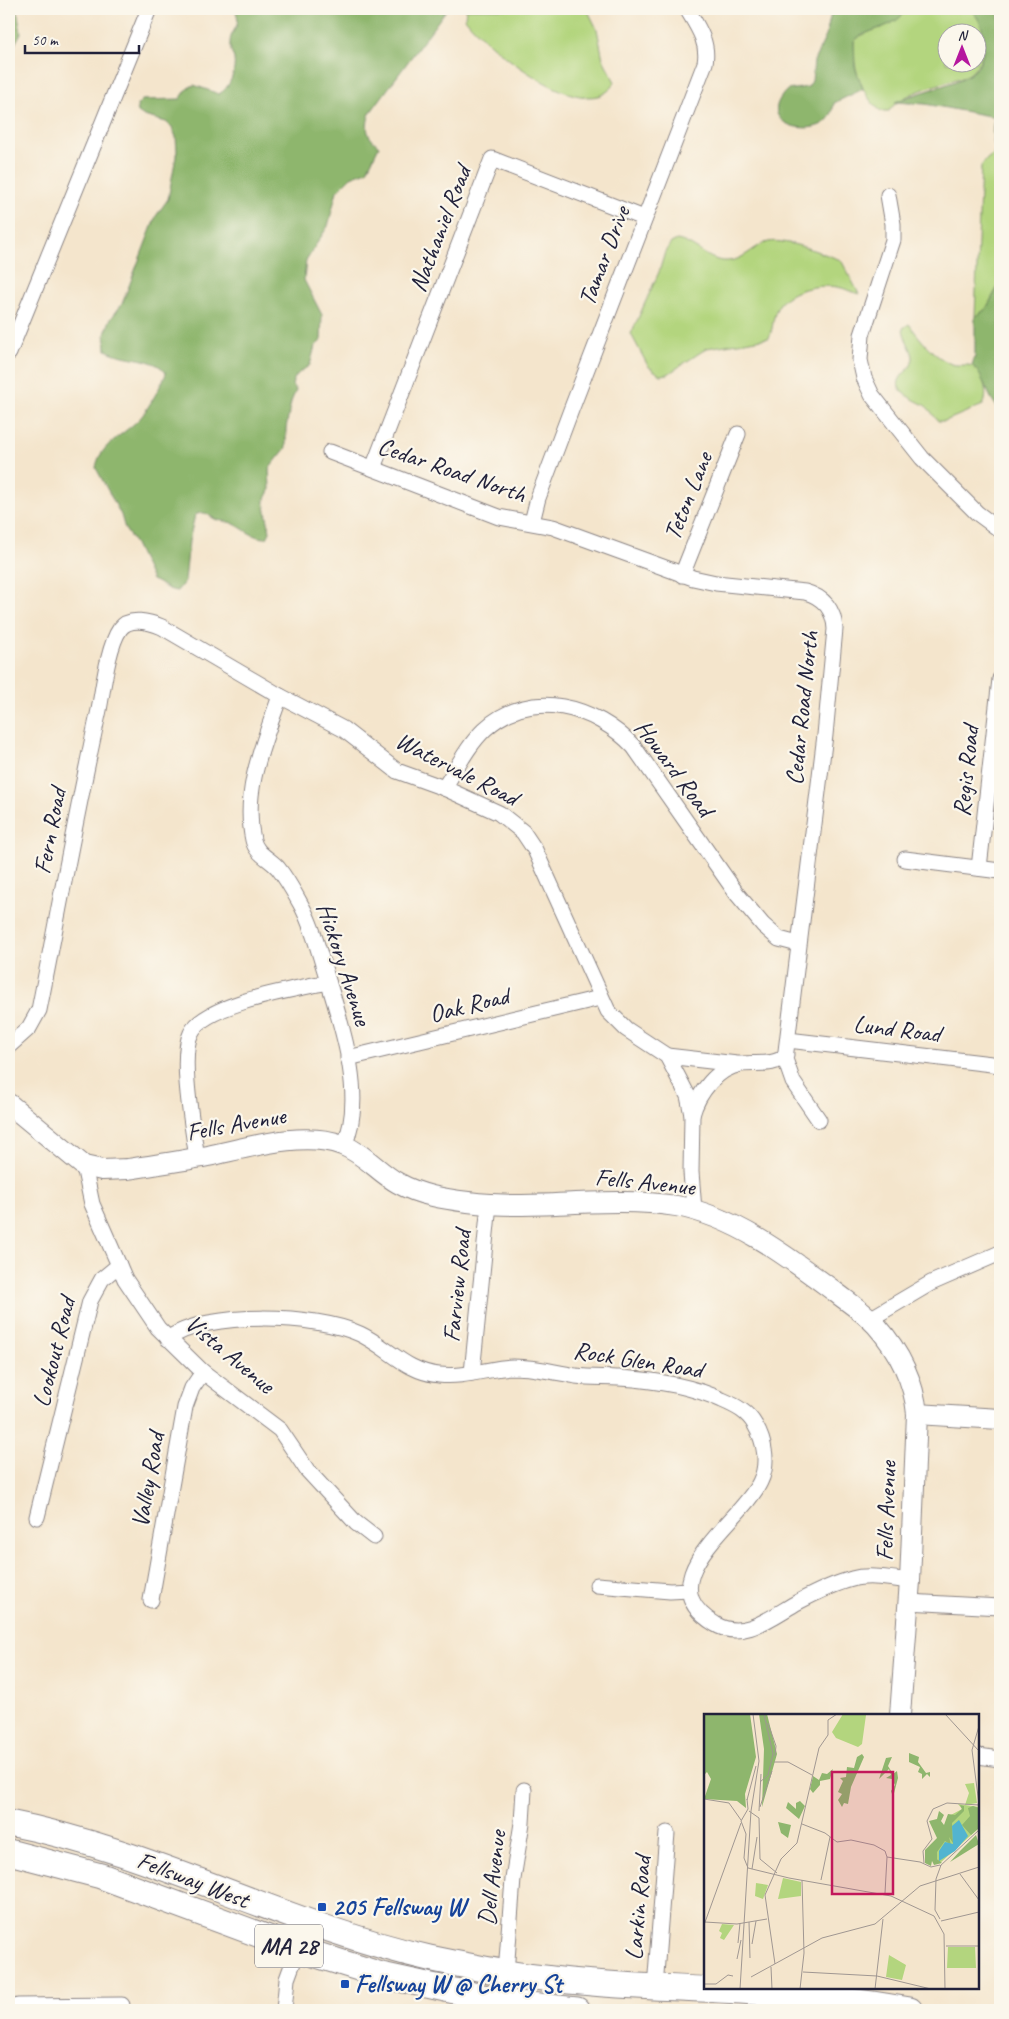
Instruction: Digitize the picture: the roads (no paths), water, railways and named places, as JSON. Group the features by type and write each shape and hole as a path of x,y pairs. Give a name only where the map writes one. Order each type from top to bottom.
{"main road":[{"name":"Fellsway West","path":"9,1823 111,1849 296,1919 354,1938 428,1957 506,1973 545,1978 655,1987 704,1988"},
{"name":"Fellsway West","path":"9,1852 56,1862 128,1885 298,1949 409,1982 510,2006 577,2010"},
{"name":"Fellsway West","path":"742,1989 876,1996 910,2010"}],"street":[{"path":"9,353 149,9"},
{"name":"Tamar Drive","path":"532,522 538,498 705,63 706,50 704,39 687,9"},
{"name":"Nathaniel Road","path":"373,468 492,159 644,218"},
{"path":"888,194 893,224 892,247 864,326 860,343 860,360 869,391 938,476 977,513 1000,530"},
{"name":"Teton Lane","path":"682,575 738,434"},
{"name":"Cedar Road North","path":"330,452 499,517 553,527 682,575 716,583 809,593 824,602 833,617 835,629 826,726 786,1055 789,1075 819,1120"},
{"name":"Watervale Road","path":"131,622 144,622 162,627 280,696 343,729 397,771 444,788 499,813 519,829 530,842 600,998 608,1011 626,1029 667,1056 742,1064"},
{"name":"Fern Road","path":"9,1046 29,1028 39,1010 107,668 120,629 131,622"},
{"name":"Regis Road","path":"979,868 1000,679"},
{"name":"Hickory Avenue","path":"280,696 255,767 252,796 252,836 256,848 278,868 301,904 314,935 328,982 348,1058 352,1114 350,1128 344,1145"},
{"name":"Howard Road","path":"444,788 477,737 501,717 535,705 555,705 580,710 596,717 621,734 634,747 737,894 763,925 779,939 798,944"},
{"path":"905,859 1000,871"},
{"path":"197,1158 187,1059 191,1033 197,1025 218,1010 328,982"},
{"name":"Oak Road","path":"348,1058 600,998"},
{"name":"Lund Road","path":"788,1040 1000,1065"},
{"path":"692,1115 698,1100 711,1082 727,1069 742,1064 772,1062 786,1055"},
{"name":"Watervale Road","path":"667,1056 688,1096 692,1115 691,1172 694,1210"},
{"path":"9,1104 84,1166"},
{"name":"Fells Avenue","path":"84,1166 115,1171 298,1140 330,1141 344,1145 360,1155 397,1183 437,1197 489,1204 608,1201 647,1203 694,1210 757,1238 792,1261 870,1318 891,1344 904,1368 914,1397 917,1414 910,1581 900,1714"},
{"name":"Vista Avenue","path":"84,1166 92,1204 136,1298 168,1338 203,1372 280,1430 307,1470 350,1517 374,1537"},
{"name":"Farview Road","path":"472,1373 489,1204"},
{"path":"870,1318 931,1283 1000,1253"},
{"name":"Lookout Road","path":"37,1518 90,1301 102,1279 119,1265"},
{"name":"Rock Glen Road","path":"168,1338 195,1325 229,1320 287,1319 329,1324 365,1336 417,1370 446,1376 524,1367 543,1368 576,1376 663,1382 715,1397 738,1408 749,1416 763,1442 765,1464 762,1480 700,1557 692,1573 690,1590"},
{"name":"Valley Road","path":"151,1600 185,1407 192,1388 203,1372"},
{"path":"917,1414 1000,1419"},
{"path":"597,1585 670,1591 690,1590 699,1610 711,1621 722,1628 736,1630 759,1624 816,1593 853,1578 910,1581"},
{"path":"908,1602 1000,1606"},
{"path":"979,1756 1000,1759"},
{"name":"Dell Avenue","path":"506,1973 513,1879 522,1823 524,1790"},
{"name":"Larkin Road","path":"655,1987 667,1833"},
{"path":"284,2010 287,1979 298,1949"},
{"path":"9,2008 18,2006 122,2005"}],"place":[{"name":"205 Fellsway W","path":"322,1907"},
{"name":"Fellsway W @ Cherry St","path":"345,1984"}]}
